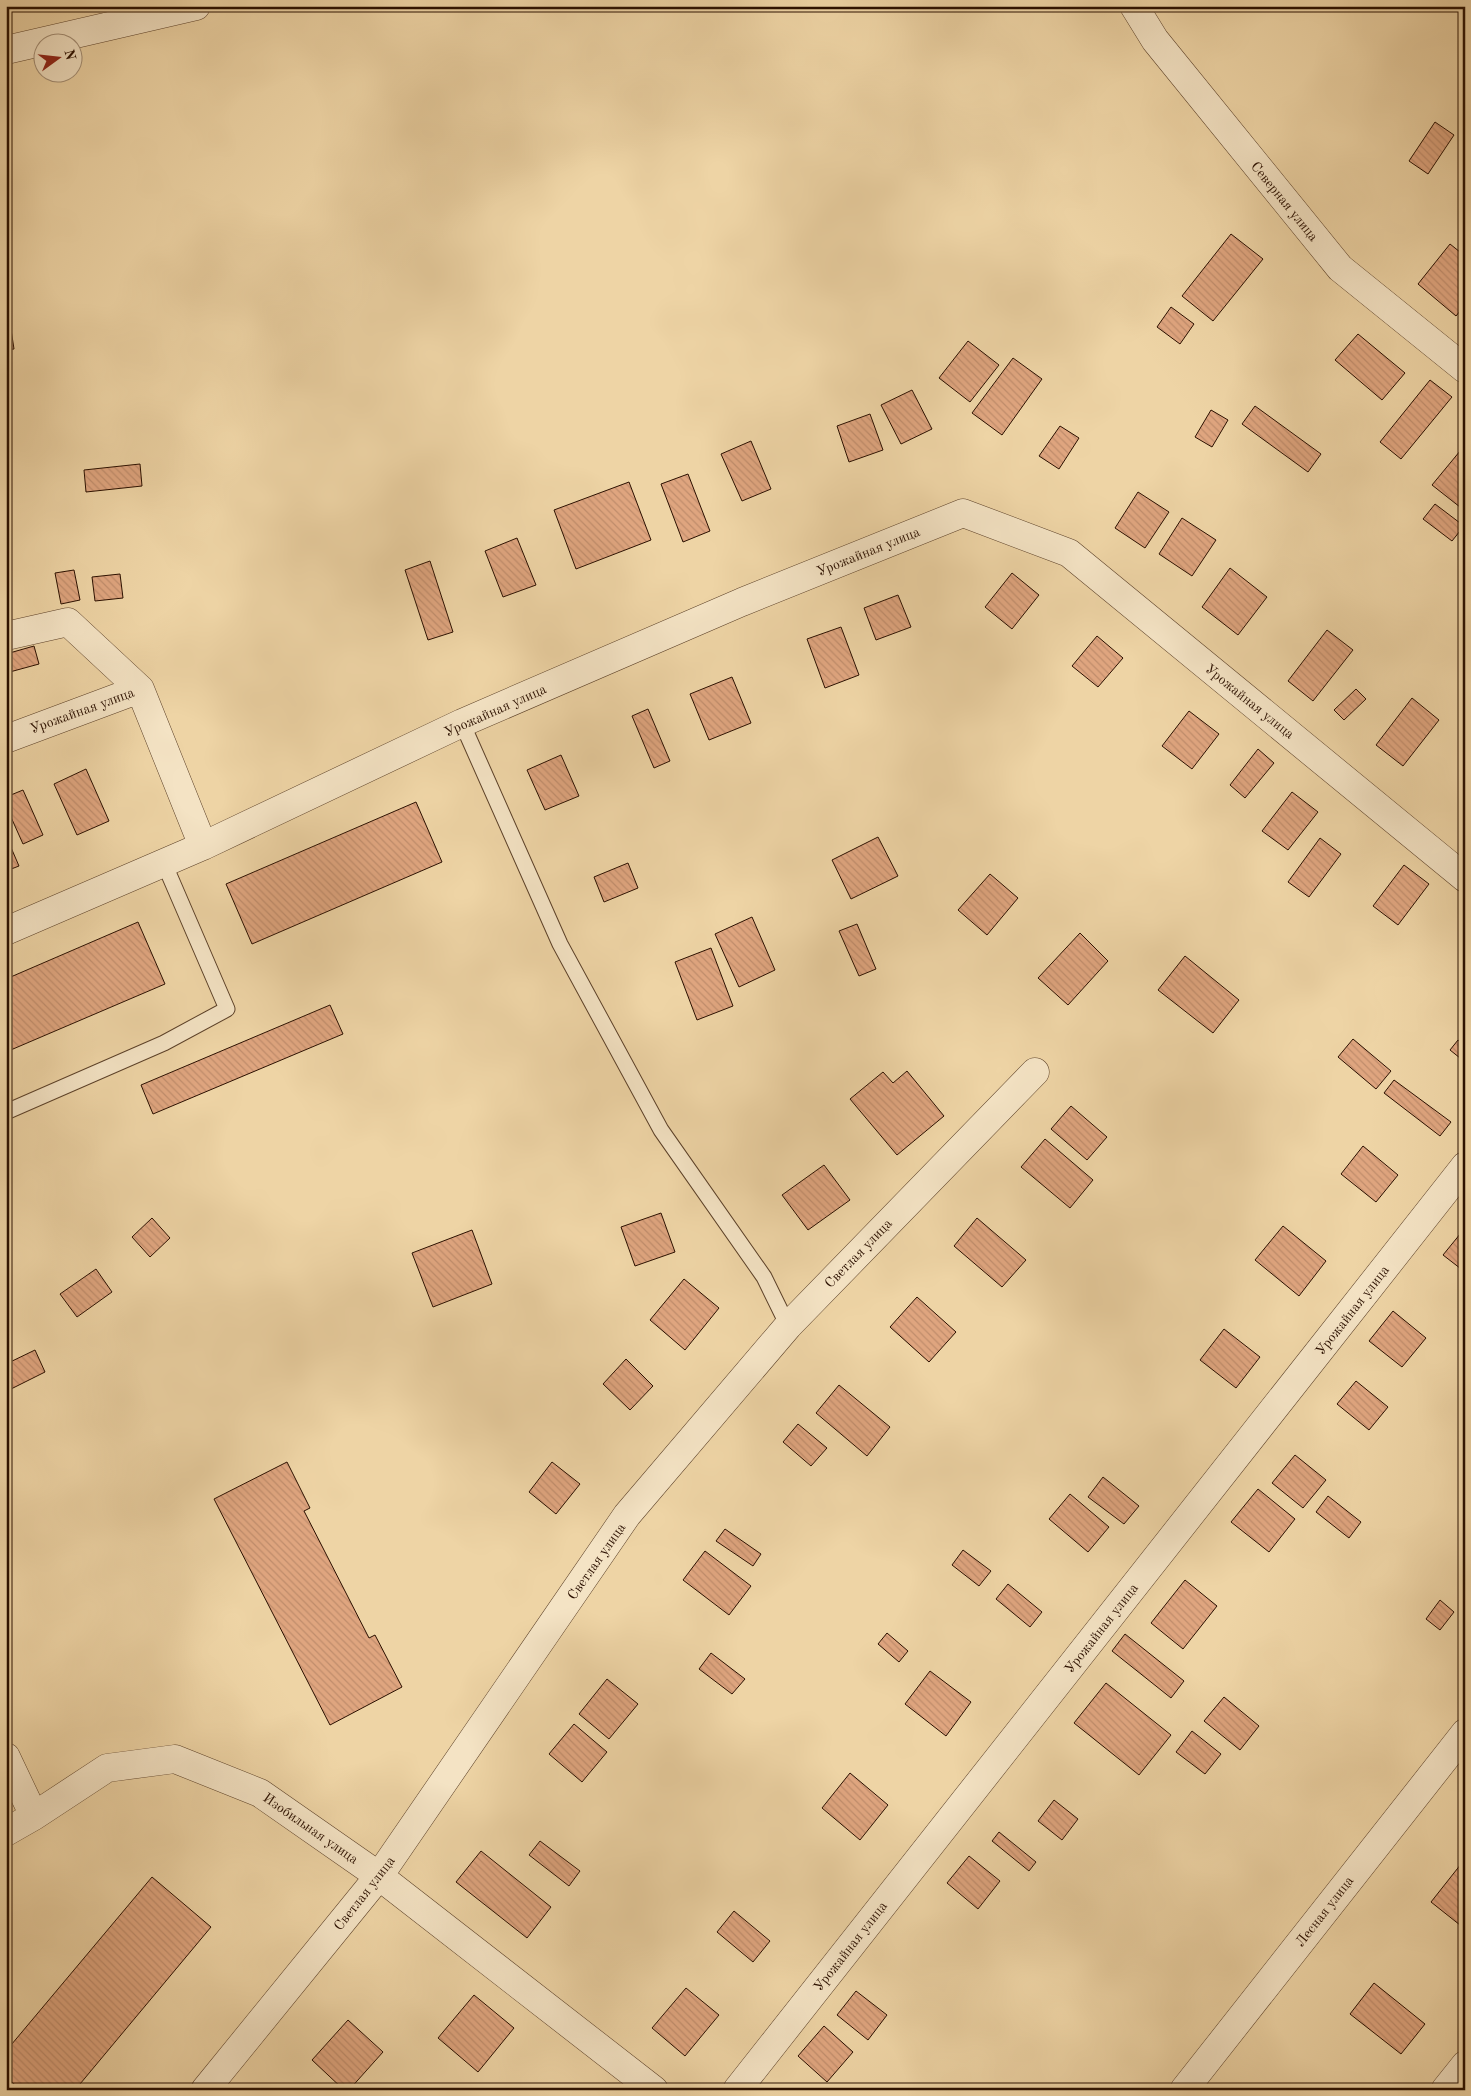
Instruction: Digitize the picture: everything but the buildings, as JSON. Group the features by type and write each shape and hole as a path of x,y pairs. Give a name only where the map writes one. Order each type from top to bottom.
{"street":[{"path":"6,50 196,6"},
{"name":"Северная улица","path":"1134,6 1154,40 1340,268 1465,369"},
{"name":"Урожайная улица","path":"6,931 203,846 462,723 742,602 963,513 1069,553 1465,878"},
{"path":"6,636 68,622 140,689"},
{"name":"Урожайная улица","path":"6,739 140,689 203,846"},
{"name":"Светлая улица","path":"204,2090 379,1876 627,1516 788,1326 1035,1072"},
{"name":"Урожайная улица","path":"737,2090 1465,1166"},
{"name":"Лесная улица","path":"1184,2090 1465,1733"},
{"path":"6,1757 34,1816"},
{"name":"Изобильная улица","path":"6,1832 107,1768 176,1759 260,1793 379,1876 654,2090"},
{"path":"1445,2090 1465,2065"}],"lane":[{"path":"462,723 560,944 662,1130 764,1277 788,1326"},
{"path":"6,1112 164,1043 227,1009 164,863"}]}
